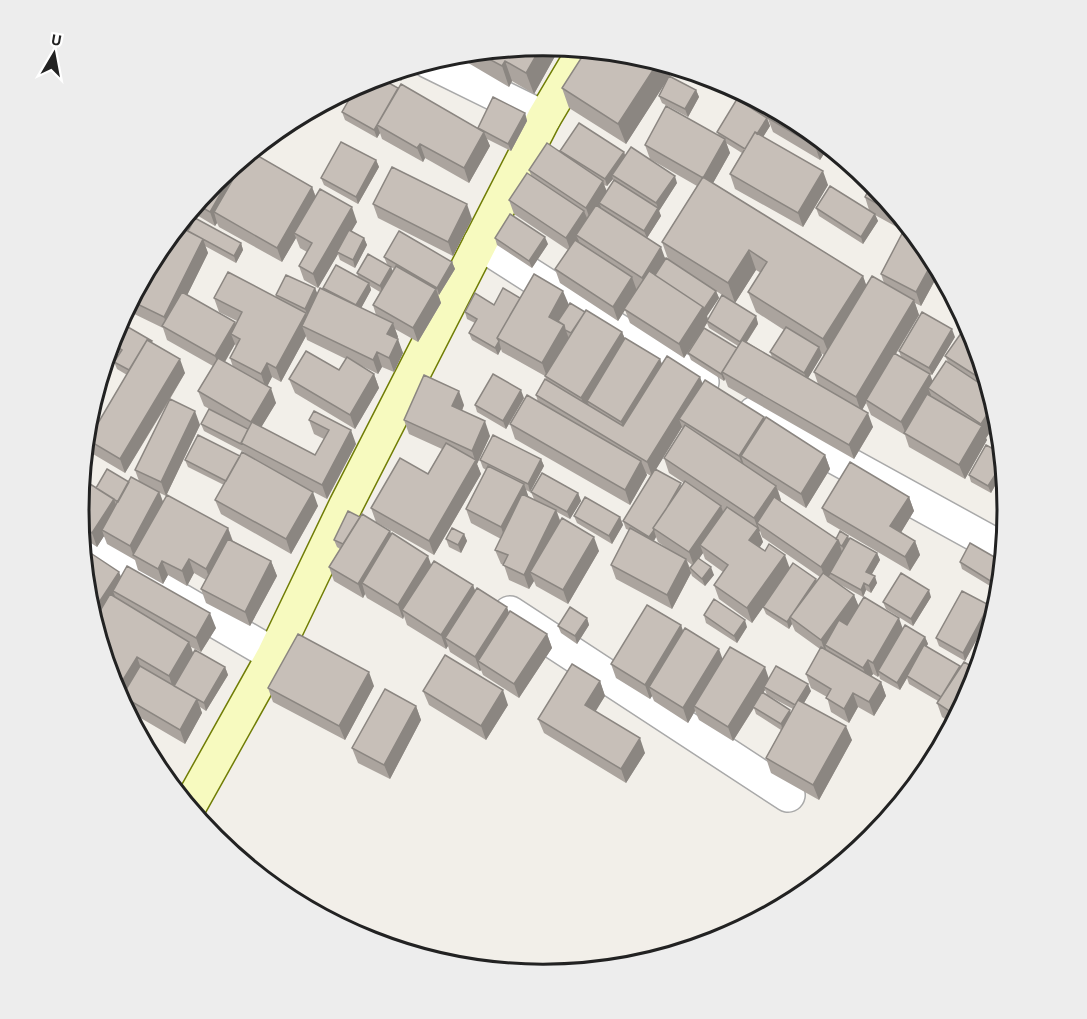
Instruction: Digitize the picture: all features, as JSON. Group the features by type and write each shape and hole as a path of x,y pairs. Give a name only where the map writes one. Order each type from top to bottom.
{"street":[{"path":"194,799 274,655 346,505 544,118 580,57"},
{"path":"440,68 544,118"},
{"path":"480,243 657,356 780,427 996,546"},
{"path":"346,505 375,524"},
{"path":"91,548 274,655"},
{"path":"483,595 788,795"}],"building":[{"path":"536,56 526,73 505,61 502,66 488,59"},
{"path":"582,57 654,69 618,124 562,88"},
{"path":"669,76 696,90 685,109 659,96"},
{"path":"389,83 398,88 374,130 342,112 349,99 370,90"},
{"path":"401,84 484,132 464,168 420,144 417,148 377,125"},
{"path":"493,97 525,113 508,144 478,128"},
{"path":"737,99 767,118 745,149 717,132"},
{"path":"666,106 725,139 703,178 645,145"},
{"path":"771,116 815,146 815,146 768,118"},
{"path":"579,123 624,152 605,179 560,151"},
{"path":"755,132 823,171 798,213 730,174"},
{"path":"341,142 376,160 356,197 321,178"},
{"path":"547,143 603,181 586,208 529,170"},
{"path":"631,147 675,176 656,203 612,175"},
{"path":"258,156 312,187 277,248 214,212 234,177"},
{"path":"392,167 467,204 448,242 373,204"},
{"path":"527,173 584,211 566,238 509,200"},
{"path":"703,177 863,276 823,339 748,292 767,262 749,250 728,283 662,242"},
{"path":"614,180 658,208 644,231 599,203"},
{"path":"225,185 210,212 204,208"},
{"path":"830,186 875,214 861,237 816,208"},
{"path":"320,189 352,207 313,274 299,266 312,243 294,233"},
{"path":"868,191 881,206 865,197"},
{"path":"596,205 661,247 642,278 576,235"},
{"path":"510,214 545,237 529,261 495,238"},
{"path":"195,218 241,243 234,256 188,231"},
{"path":"186,230 203,239 164,317 138,305 150,282"},
{"path":"349,230 364,238 353,260 337,252"},
{"path":"399,231 452,262 437,288 384,257"},
{"path":"903,232 928,269 916,292 881,274"},
{"path":"575,240 632,277 613,307 555,269"},
{"path":"368,254 391,267 380,286 357,273"},
{"path":"666,258 716,291 704,309 655,275"},
{"path":"336,265 369,283 356,305 323,288"},
{"path":"396,266 436,289 413,328 373,305"},
{"path":"649,271 703,307 679,344 624,309"},
{"path":"228,272 306,313 276,368 267,363 261,374 230,358 240,339 231,334 242,312 214,298"},
{"path":"534,274 563,291 549,317 564,325 542,363 497,338"},
{"path":"286,275 315,288 305,309 276,295"},
{"path":"872,276 914,300 856,397 814,372"},
{"path":"320,288 393,323 387,334 398,339 389,358 377,352 373,360 302,326"},
{"path":"503,288 520,298 497,338 499,341 495,348 469,333 477,319 465,312 475,293 494,305"},
{"path":"182,292 235,322 215,356 162,326"},
{"path":"722,295 756,316 740,342 707,321"},
{"path":"570,303 585,312 571,333 565,330 564,325 558,321"},
{"path":"586,310 622,332 581,398 545,376"},
{"path":"922,312 952,329 929,368 899,351"},
{"path":"128,327 152,341 147,340 129,370 115,362 122,350 120,348"},
{"path":"786,327 819,347 804,373 770,352"},
{"path":"704,328 737,348 721,374 688,353"},
{"path":"961,333 977,376 945,356"},
{"path":"625,338 660,359 621,422 587,401"},
{"path":"147,340 180,359 120,459 94,444 98,424"},
{"path":"742,340 868,413 849,445 722,372"},
{"path":"306,351 339,370 347,357 374,374 350,415 289,379"},
{"path":"894,353 930,374 901,422 866,400"},
{"path":"667,356 700,377 647,462 536,395 545,379 623,426"},
{"path":"218,358 271,388 251,422 198,391"},
{"path":"946,361 979,383 987,414 981,424 928,388"},
{"path":"493,374 521,390 503,421 475,405"},
{"path":"424,375 459,391 452,406 485,421 472,451 404,420"},
{"path":"705,380 764,417 739,456 679,419"},
{"path":"927,394 982,426 959,465 904,433"},
{"path":"527,395 641,461 625,490 510,424"},
{"path":"170,399 195,411 161,482 135,470"},
{"path":"209,409 248,429 241,444 201,424"},
{"path":"314,411 351,430 322,485 241,443 252,422 315,455 329,430 309,420"},
{"path":"766,417 825,455 801,494 741,456"},
{"path":"685,425 776,486 754,518 664,458"},
{"path":"198,435 240,456 226,481 185,460"},
{"path":"493,435 541,459 528,484 480,460"},
{"path":"446,443 476,460 429,541 371,508 400,458 428,474"},
{"path":"986,445 994,449 997,476 995,475 988,486 969,475"},
{"path":"242,452 313,492 286,539 215,500"},
{"path":"850,462 909,497 890,526 915,541 905,557 822,508"},
{"path":"488,466 524,484 501,527 466,509"},
{"path":"107,469 129,482 118,502 96,488"},
{"path":"655,469 681,483 649,537 623,521"},
{"path":"542,473 578,493 567,512 531,492"},
{"path":"131,477 159,492 130,546 102,530"},
{"path":"685,481 721,506 689,552 653,528"},
{"path":"90,484 114,499 92,533 90,532"},
{"path":"522,494 556,510 524,575 503,565 508,555 495,550"},
{"path":"167,495 228,528 206,569 189,559 182,571 162,561 158,569 133,555"},
{"path":"585,497 620,517 609,536 574,516"},
{"path":"774,497 838,540 821,567 757,523"},
{"path":"727,507 758,528 749,540 765,551 769,544 785,555 747,608 714,585 728,565 700,545"},
{"path":"348,511 360,517 343,544 334,540"},
{"path":"362,514 390,531 358,584 329,567"},
{"path":"562,518 594,537 563,590 530,572"},
{"path":"452,528 464,534 458,545 446,539"},
{"path":"630,528 686,559 667,595 611,565"},
{"path":"840,531 848,536 842,546 836,539"},
{"path":"392,533 428,556 398,605 362,583"},
{"path":"850,538 877,553 866,572 875,576 869,586 864,583 861,590 830,573"},
{"path":"228,539 271,561 245,612 201,589"},
{"path":"970,543 995,557 992,582 960,562"},
{"path":"91,554 119,572 99,602"},
{"path":"698,558 711,567 702,579 690,568"},
{"path":"434,561 473,585 441,635 402,610"},
{"path":"793,563 816,579 787,622 763,607"},
{"path":"127,566 210,613 196,638 113,591"},
{"path":"823,573 854,595 821,640 790,617"},
{"path":"901,573 929,590 911,619 883,602"},
{"path":"477,588 507,607 475,657 445,638"},
{"path":"962,591 987,604 963,653 936,638"},
{"path":"110,594 189,642 169,676 137,657 123,680 101,610"},
{"path":"864,597 899,618 873,663 868,660 863,668 825,645 839,620 847,625"},
{"path":"714,599 745,620 734,636 704,615"},
{"path":"647,605 681,625 645,685 611,664"},
{"path":"570,607 587,618 575,636 558,626"},
{"path":"510,611 547,634 514,684 478,661"},
{"path":"905,625 925,637 897,683 878,671"},
{"path":"685,628 719,649 683,708 649,687"},
{"path":"298,634 369,672 339,726 268,688"},
{"path":"924,645 960,666 941,697 907,676"},
{"path":"730,647 765,667 728,727 694,706"},
{"path":"821,647 881,682 869,702 853,693 844,709 826,698 831,689 806,674"},
{"path":"195,650 225,667 204,703 174,686"},
{"path":"445,655 503,690 481,726 423,691"},
{"path":"964,662 969,665 950,712 937,703"},
{"path":"572,664 600,681 585,705 640,738 621,769 538,719"},
{"path":"140,666 197,699 180,730 133,702 126,689"},
{"path":"776,666 808,684 795,705 764,687"},
{"path":"385,689 416,706 384,765 352,748"},
{"path":"762,692 790,710 781,724 753,707"},
{"path":"798,700 846,726 813,785 766,758"}]}
